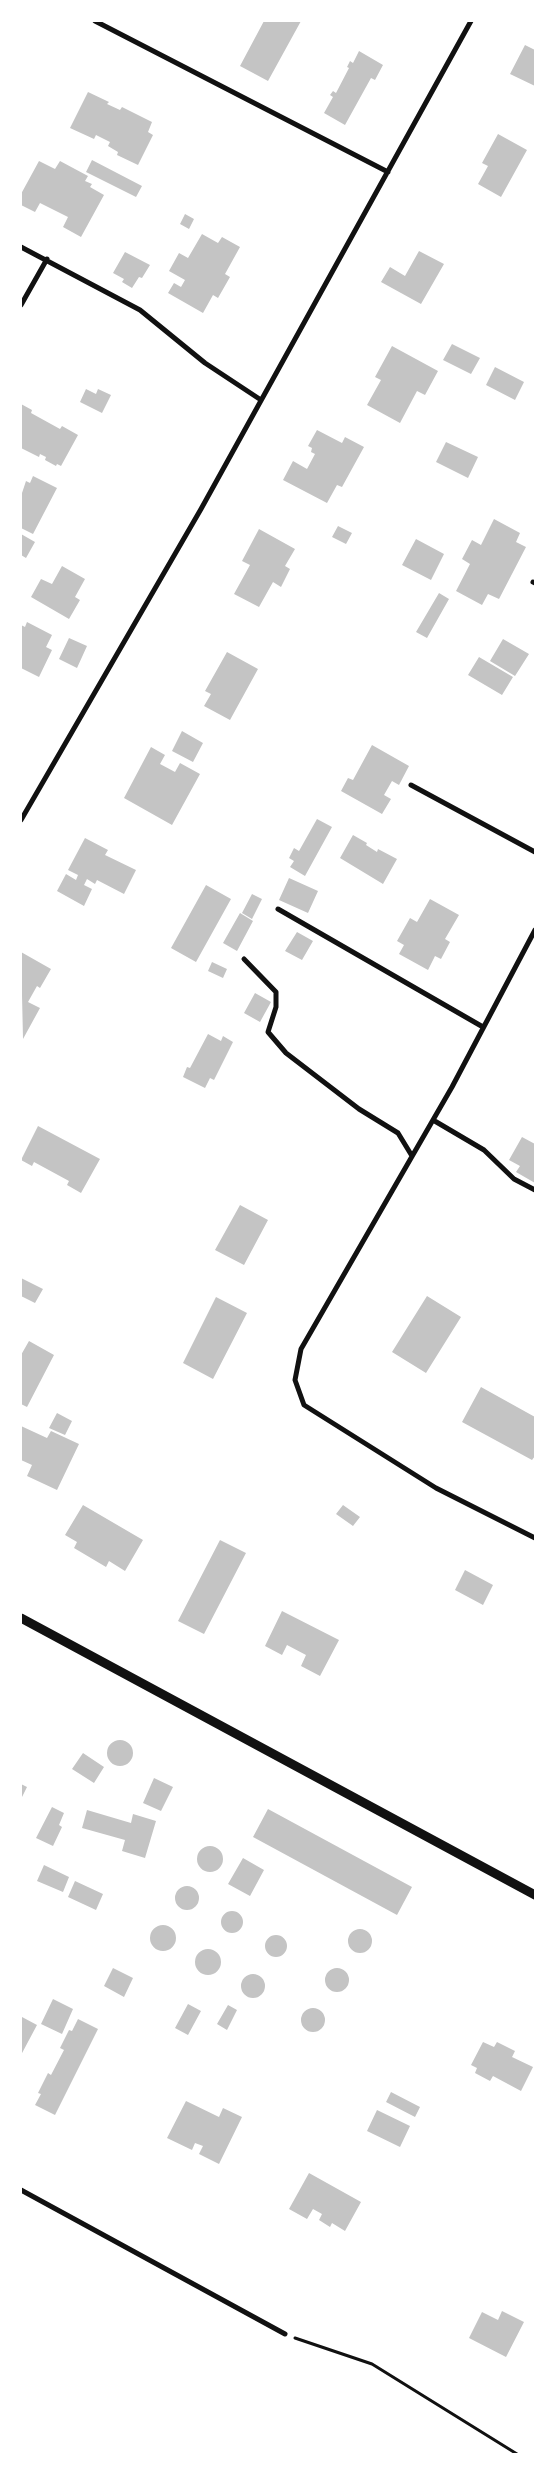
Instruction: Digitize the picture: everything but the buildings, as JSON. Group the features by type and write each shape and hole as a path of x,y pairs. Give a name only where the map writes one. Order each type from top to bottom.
{"street":[{"path":"95,21 388,172"},
{"path":"21,820 262,400 471,21"},
{"path":"21,247 47,259 140,310 205,363 262,400"},
{"path":"21,305 47,259"},
{"path":"411,785 535,852"},
{"path":"278,909 483,1027"},
{"path":"534,932 433,1120 301,1349 295,1380 304,1405 436,1488 535,1538"},
{"path":"244,959 276,992 276,1007 268,1032 286,1054 359,1109 398,1133 412,1156"},
{"path":"433,1120 484,1150 514,1179 535,1190"},
{"path":"21,1618 535,1896"},
{"path":"21,2190 285,2334"}],"path":[{"path":"285,2334 372,2364 517,2454"}]}
